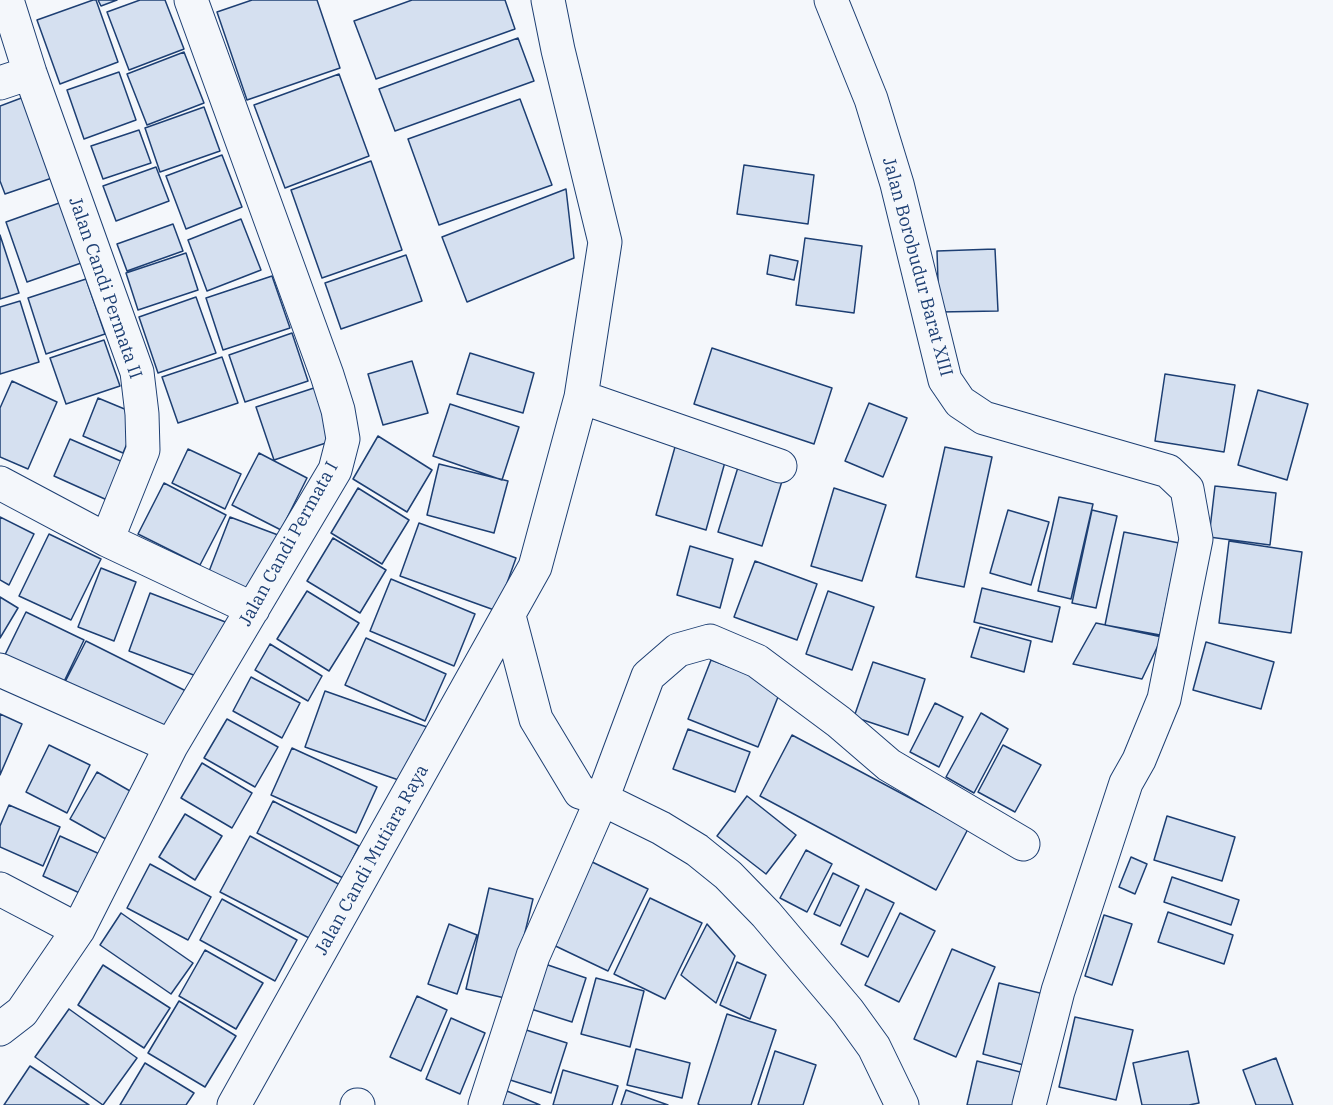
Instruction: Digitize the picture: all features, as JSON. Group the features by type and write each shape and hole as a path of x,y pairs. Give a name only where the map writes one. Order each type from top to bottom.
{"street":[{"name":"Jalan Candi Permata II","path":"7,0 15,78 137,372 143,450 107,540"},
{"name":"Jalan Candi Permata I","path":"0,1029 22,1012 78,930 171,746 335,470 343,439 338,410 327,375 191,0"},
{"name":"Jalan Candi Mutiara Raya","path":"234,1105 535,567 581,397 605,242 548,0"},
{"name":"Jalan Borobudur Barat XIII","path":"831,0 871,99 897,184 945,380 960,402 984,418 1168,471 1187,489 1196,539 1164,699 1139,760 1126,783 1058,991 1029,1105"},
{"path":"581,397 780,465"},
{"path":"0,483 107,540 253,609"},
{"path":"509,616 536,719 580,792 602,799 661,828 697,850 728,875 794,946 848,1011 874,1047 902,1105"},
{"path":"484,1105 533,956 602,799 648,676 678,650 710,641 757,661 840,722 889,765 1023,844"},
{"path":"0,670 171,746"},
{"path":"0,889 78,930"}],"building":[{"path":"96,0 118,62 60,84 37,20"},
{"path":"98,0 117,0 101,6"},
{"path":"140,0 165,0 184,49 129,70 107,12"},
{"path":"252,0 317,0 340,68 247,100 217,12"},
{"path":"412,0 505,0 515,29 376,79 354,21"},
{"path":"518,38 534,81 395,131 379,89"},
{"path":"184,52 204,103 147,125 127,74"},
{"path":"119,72 136,120 84,139 67,90"},
{"path":"339,74 369,156 285,188 254,105"},
{"path":"24,97 52,178 5,194 0,181 0,106"},
{"path":"520,99 552,185 439,225 408,139"},
{"path":"204,107 220,151 160,172 145,128"},
{"path":"139,130 151,163 103,179 91,146"},
{"path":"222,155 242,207 186,229 166,176"},
{"path":"371,161 402,250 322,278 291,190"},
{"path":"744,165 814,175 808,224 737,214"},
{"path":"156,167 169,201 116,221 103,186"},
{"path":"566,189 574,258 467,302 442,237"},
{"path":"62,202 84,262 27,282 6,222"},
{"path":"241,219 261,270 207,291 188,240"},
{"path":"173,224 183,251 127,271 117,244"},
{"path":"0,235 19,293 0,299"},
{"path":"805,238 862,246 854,313 796,305"},
{"path":"995,249 998,311 939,312 937,251"},
{"path":"186,253 198,290 138,310 126,273"},
{"path":"406,255 422,301 341,329 325,283"},
{"path":"770,255 798,261 794,280 767,274"},
{"path":"272,276 290,328 223,350 206,298"},
{"path":"86,279 105,334 46,354 28,298"},
{"path":"196,297 216,353 158,373 139,317"},
{"path":"20,301 39,362 0,374 0,307"},
{"path":"292,333 308,381 245,402 229,355"},
{"path":"104,340 120,386 66,404 50,358"},
{"path":"712,348 832,388 814,444 694,404"},
{"path":"470,353 534,373 523,413 457,394"},
{"path":"222,357 238,403 178,423 162,377"},
{"path":"412,361 428,413 383,425 368,374"},
{"path":"1165,374 1235,385 1224,452 1155,441"},
{"path":"12,381 57,402 28,469 0,457 0,408"},
{"path":"320,386 338,439 274,460 256,407"},
{"path":"1258,390 1308,404 1287,480 1238,465"},
{"path":"98,398 139,415 123,453 83,436"},
{"path":"869,403 907,418 883,477 845,461"},
{"path":"450,404 519,427 502,480 433,456"},
{"path":"378,436 432,470 407,512 353,479"},
{"path":"70,439 123,462 107,500 54,476"},
{"path":"675,447 725,462 706,530 656,515"},
{"path":"945,447 992,457 964,587 916,577"},
{"path":"188,449 241,474 225,509 172,483"},
{"path":"259,453 307,478 281,530 232,505"},
{"path":"439,464 508,481 494,533 427,515"},
{"path":"739,464 783,478 762,546 718,532"},
{"path":"164,483 226,515 200,565 138,534"},
{"path":"1215,486 1276,493 1270,545 1209,537"},
{"path":"358,488 409,520 382,564 331,533"},
{"path":"834,488 886,505 862,581 811,566"},
{"path":"1059,497 1093,504 1071,599 1038,591"},
{"path":"1008,510 1049,522 1031,585 990,573"},
{"path":"1092,510 1117,516 1096,608 1072,603"},
{"path":"0,517 34,534 9,585 0,580"},
{"path":"230,517 278,535 256,593 208,574"},
{"path":"419,523 516,558 497,611 400,576"},
{"path":"1124,532 1179,543 1160,635 1105,625"},
{"path":"49,534 101,559 71,620 19,596"},
{"path":"333,538 386,570 360,613 307,581"},
{"path":"1229,541 1302,552 1291,633 1219,623"},
{"path":"690,546 733,559 720,608 677,595"},
{"path":"755,561 817,584 797,640 734,617"},
{"path":"101,568 136,582 114,641 78,627"},
{"path":"391,579 475,614 454,666 370,631"},
{"path":"982,588 1060,607 1052,642 974,622"},
{"path":"307,591 359,623 329,671 277,639"},
{"path":"828,591 874,607 852,670 806,654"},
{"path":"150,593 228,623 207,680 129,651"},
{"path":"0,597 18,608 0,638"},
{"path":"26,612 84,640 58,694 0,665"},
{"path":"1096,623 1162,637 1142,679 1073,664"},
{"path":"980,627 1031,641 1024,672 971,657"},
{"path":"366,638 446,674 425,721 345,685"},
{"path":"86,641 196,696 175,738 65,682"},
{"path":"1206,642 1274,662 1261,709 1193,690"},
{"path":"270,644 322,676 308,701 255,670"},
{"path":"711,660 782,687 758,747 688,719"},
{"path":"873,662 925,679 908,735 854,717"},
{"path":"251,677 300,703 282,738 233,711"},
{"path":"325,691 427,727 407,783 305,747"},
{"path":"935,703 963,717 939,767 910,752"},
{"path":"981,713 1008,729 974,793 946,777"},
{"path":"0,714 22,724 0,775"},
{"path":"227,719 278,747 255,787 204,758"},
{"path":"688,729 750,752 735,792 673,769"},
{"path":"792,735 968,829 936,890 760,796"},
{"path":"49,745 90,765 67,813 26,792"},
{"path":"1003,745 1041,765 1015,812 978,792"},
{"path":"292,748 377,787 356,833 271,795"},
{"path":"202,763 252,793 232,828 181,798"},
{"path":"97,772 137,795 111,842 70,819"},
{"path":"747,796 796,835 766,874 717,836"},
{"path":"273,801 359,846 343,878 257,833"},
{"path":"9,805 60,827 43,866 0,847 0,826"},
{"path":"185,814 222,836 195,880 159,857"},
{"path":"1167,816 1235,837 1222,881 1154,860"},
{"path":"60,836 104,856 86,896 43,876"},
{"path":"250,836 342,886 313,940 220,892"},
{"path":"806,850 832,864 807,912 780,898"},
{"path":"1131,857 1147,864 1135,894 1119,887"},
{"path":"586,859 648,889 608,971 547,942"},
{"path":"150,864 211,897 188,940 127,908"},
{"path":"833,873 859,886 840,926 814,914"},
{"path":"1172,877 1239,900 1231,925 1164,902"},
{"path":"489,888 533,899 509,999 466,989"},
{"path":"866,889 894,903 868,957 841,944"},
{"path":"650,898 702,923 665,999 614,974"},
{"path":"222,899 297,940 275,981 200,940"},
{"path":"1168,912 1233,935 1224,964 1158,942"},
{"path":"121,913 193,963 171,994 100,945"},
{"path":"900,913 935,931 899,1002 865,985"},
{"path":"1104,915 1132,924 1112,985 1085,976"},
{"path":"449,924 477,935 457,994 428,984"},
{"path":"707,924 735,956 716,1003 681,975"},
{"path":"952,949 995,967 956,1057 914,1039"},
{"path":"205,950 263,983 236,1029 179,996"},
{"path":"737,962 766,975 750,1019 720,1005"},
{"path":"545,964 586,978 572,1022 531,1009"},
{"path":"103,965 170,1008 144,1048 78,1005"},
{"path":"596,978 644,991 630,1047 581,1034"},
{"path":"999,983 1048,995 1031,1067 983,1054"},
{"path":"417,996 447,1010 421,1071 390,1057"},
{"path":"179,1001 236,1036 205,1087 148,1053"},
{"path":"69,1009 137,1058 103,1105 35,1057"},
{"path":"727,1014 776,1030 751,1105 700,1105 698,1104"},
{"path":"1075,1017 1133,1030 1116,1100 1059,1087"},
{"path":"451,1018 485,1033 460,1094 426,1079"},
{"path":"520,1028 567,1043 551,1093 504,1078"},
{"path":"636,1049 690,1063 682,1098 627,1085"},
{"path":"775,1051 816,1065 803,1105 758,1105"},
{"path":"1188,1051 1199,1103 1142,1105 1133,1063"},
{"path":"1276,1058 1293,1105 1256,1105 1243,1070"},
{"path":"977,1061 1028,1074 1021,1105 967,1105"},
{"path":"145,1063 194,1093 186,1105 120,1105"},
{"path":"30,1066 89,1105 4,1105"},
{"path":"563,1070 618,1086 612,1105 553,1105"},
{"path":"626,1090 668,1105 621,1105"},
{"path":"507,1091 540,1105 501,1105"}]}
